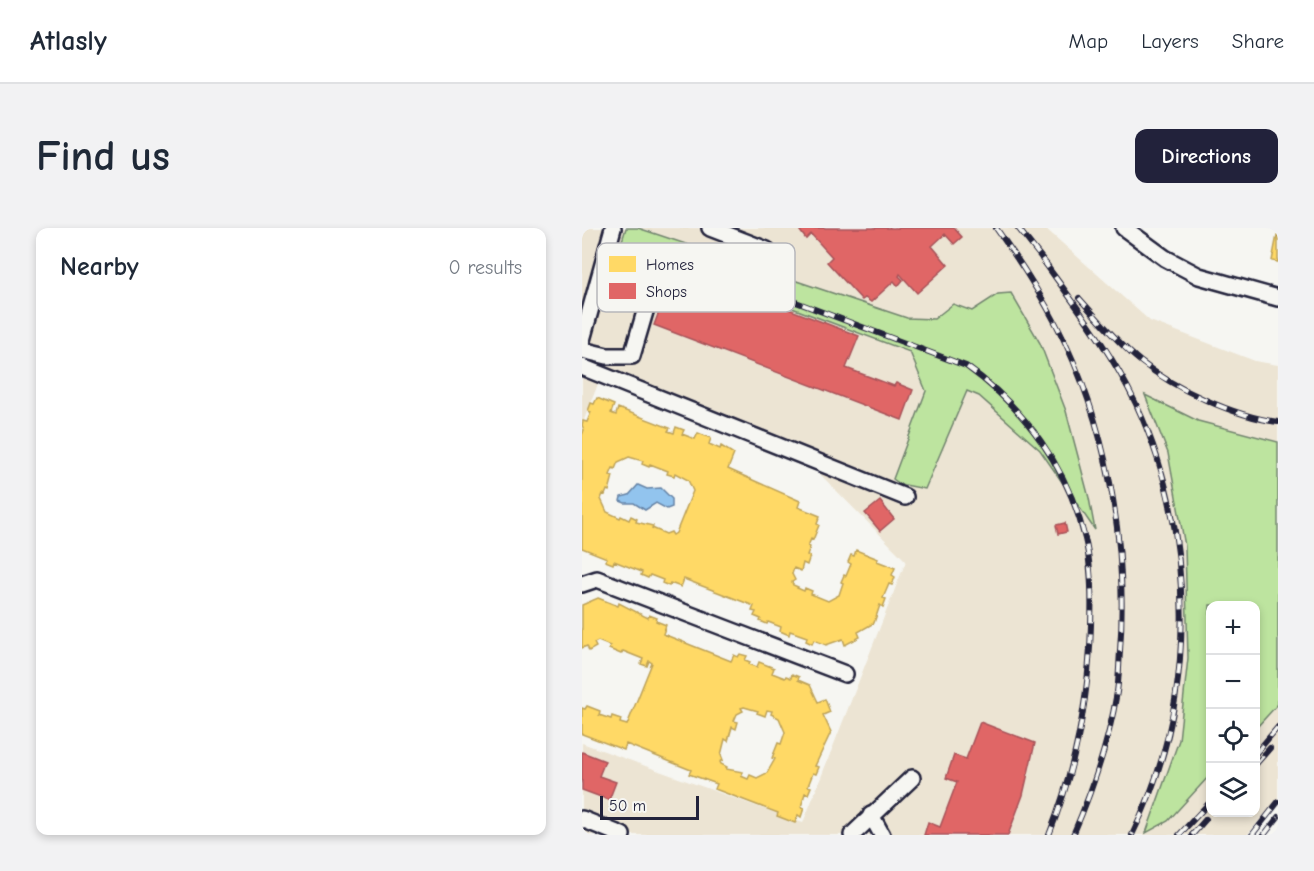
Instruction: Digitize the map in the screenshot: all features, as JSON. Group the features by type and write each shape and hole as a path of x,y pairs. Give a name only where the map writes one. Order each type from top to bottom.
{"street":[{"path":"609,243 613,228"},
{"path":"710,228 749,243"},
{"path":"1124,228 1165,258 1199,276 1278,298"},
{"path":"583,335 597,285"},
{"path":"582,350 607,356 632,356 645,312"},
{"path":"582,367 905,497"},
{"path":"582,584 597,579 845,674"},
{"path":"852,835 912,778"},
{"path":"871,815 882,835"},
{"path":"582,819 622,835"}],"shaded area":[{"path":"582,228 1045,228 1150,321 1255,361 1278,365 1278,799 1247,835 582,835 582,743 803,823 906,561 812,466 598,384 582,425"}],"green space":[{"path":"626,228 638,228 683,243 621,243"},
{"path":"795,281 907,318 934,319 953,304 972,311 998,294 1011,293 1040,343 1066,411 1095,530 1040,450 979,396 967,391 925,489 900,484 893,479 926,391 910,352 795,309"},
{"path":"1145,395 1198,421 1278,442 1278,704 1260,724 1260,601 1206,601 1206,779 1168,821 1146,833 1179,740 1188,658 1185,546 1168,453"}],"water":[{"path":"638,485 647,489 661,488 672,499 672,507 667,509 656,503 645,510 634,503 620,501 621,497 629,495"}],"building: Homes":[{"path":"1278,235 1278,262 1272,261"},
{"path":"597,398 614,405 611,413 616,415 618,408 670,428 668,431 674,433 676,427 684,430 682,434 695,439 698,433 711,438 709,444 720,449 721,446 734,454 728,469 800,501 798,507 820,516 813,540 811,539 808,546 810,547 807,555 810,556 807,565 803,563 801,571 794,568 792,574 795,580 792,582 793,585 797,588 804,591 805,588 812,591 811,594 828,601 839,595 843,583 841,582 851,564 848,562 856,550 895,568 892,585 889,584 883,598 886,599 883,607 880,605 874,623 858,632 860,637 845,645 843,639 826,645 814,640 812,644 806,641 807,637 790,631 789,635 780,631 781,627 760,621 761,619 754,616 756,612 752,611 754,606 684,579 681,587 670,583 669,586 662,583 663,580 650,575 648,578 641,575 642,572 614,561 613,564 605,561 607,558 582,548 582,435 584,430 582,425 583,421 587,422 591,412 588,411 591,403 594,404","holes":["629,457 643,461 642,464 649,467 650,464 668,471 667,474 674,476 675,473 688,480 693,491 676,533 673,535 671,532 666,534 652,528 653,526 636,522 637,519 631,516 629,520 607,512 601,499 603,494 609,491 613,476 610,475 618,462"]},
{"path":"598,598 618,606 619,603 648,618 649,615 657,618 656,621 666,625 663,634 731,661 734,655 747,656 745,660 750,662 749,664 757,667 759,662 774,668 772,673 785,678 786,676 791,678 792,674 799,677 798,680 810,685 818,702 825,699 830,712 823,715 831,732 815,766 819,767 816,774 813,773 808,786 811,787 808,794 805,793 801,817 798,815 795,823 777,816 778,813 715,789 717,784 689,774 691,770 626,744 624,750 582,734 582,708 585,709 587,706 600,711 599,715 621,719 620,723 627,725 652,663 649,661 647,666 641,664 643,659 623,651 621,654 598,641 594,643 596,647 589,651 587,646 582,648 582,605","holes":["741,708 758,711 757,713 765,716 767,710 772,711 771,714 779,718 785,732 781,744 778,743 772,758 775,759 767,773 757,778 750,775 748,779 741,776 743,772 726,769 727,767 720,762 723,760 721,755 725,739 728,741 732,727 736,729 738,722 734,721 737,714 743,711"]}],"building: Shops":[{"path":"803,228 954,228 962,237 954,244 945,234 932,246 948,265 917,293 900,274 903,280 898,286 894,281 871,302 865,298 862,300 827,262 832,257 811,234 806,239 800,231"},
{"path":"659,312 795,312 859,336 846,368 894,386 896,383 913,390 902,420 654,325"},
{"path":"880,501 894,519 880,531 865,513"},
{"path":"1065,523 1067,532 1058,534 1056,525"},
{"path":"980,722 1035,743 1023,795 1008,835 924,835 928,822 940,827 957,782 946,778 954,755 966,759"},
{"path":"582,752 605,761 599,776 616,782 609,800 582,790"}],"railway":[{"path":"996,228 1043,299 1074,362 1101,442 1117,525 1122,609 1117,692 1100,765 1073,835"},
{"path":"1018,228 1048,266"},
{"path":"1042,259 1092,329 1126,384 1156,455 1171,509 1179,564 1182,620 1178,676 1169,731 1153,784 1132,835"},
{"path":"1079,298 1132,354 1170,382 1205,400 1242,414 1278,422"},
{"path":"795,302 966,366 1007,401 1025,420 1055,464 1068,488 1085,539 1090,571 1090,652 1084,706 1074,758 1049,835"},
{"path":"1260,748 1278,727"},
{"path":"1257,763 1270,748"},
{"path":"1252,835 1278,802"},
{"path":"1179,835 1206,806"},
{"path":"1264,835 1278,817"},
{"path":"1192,835 1206,819"}]}
